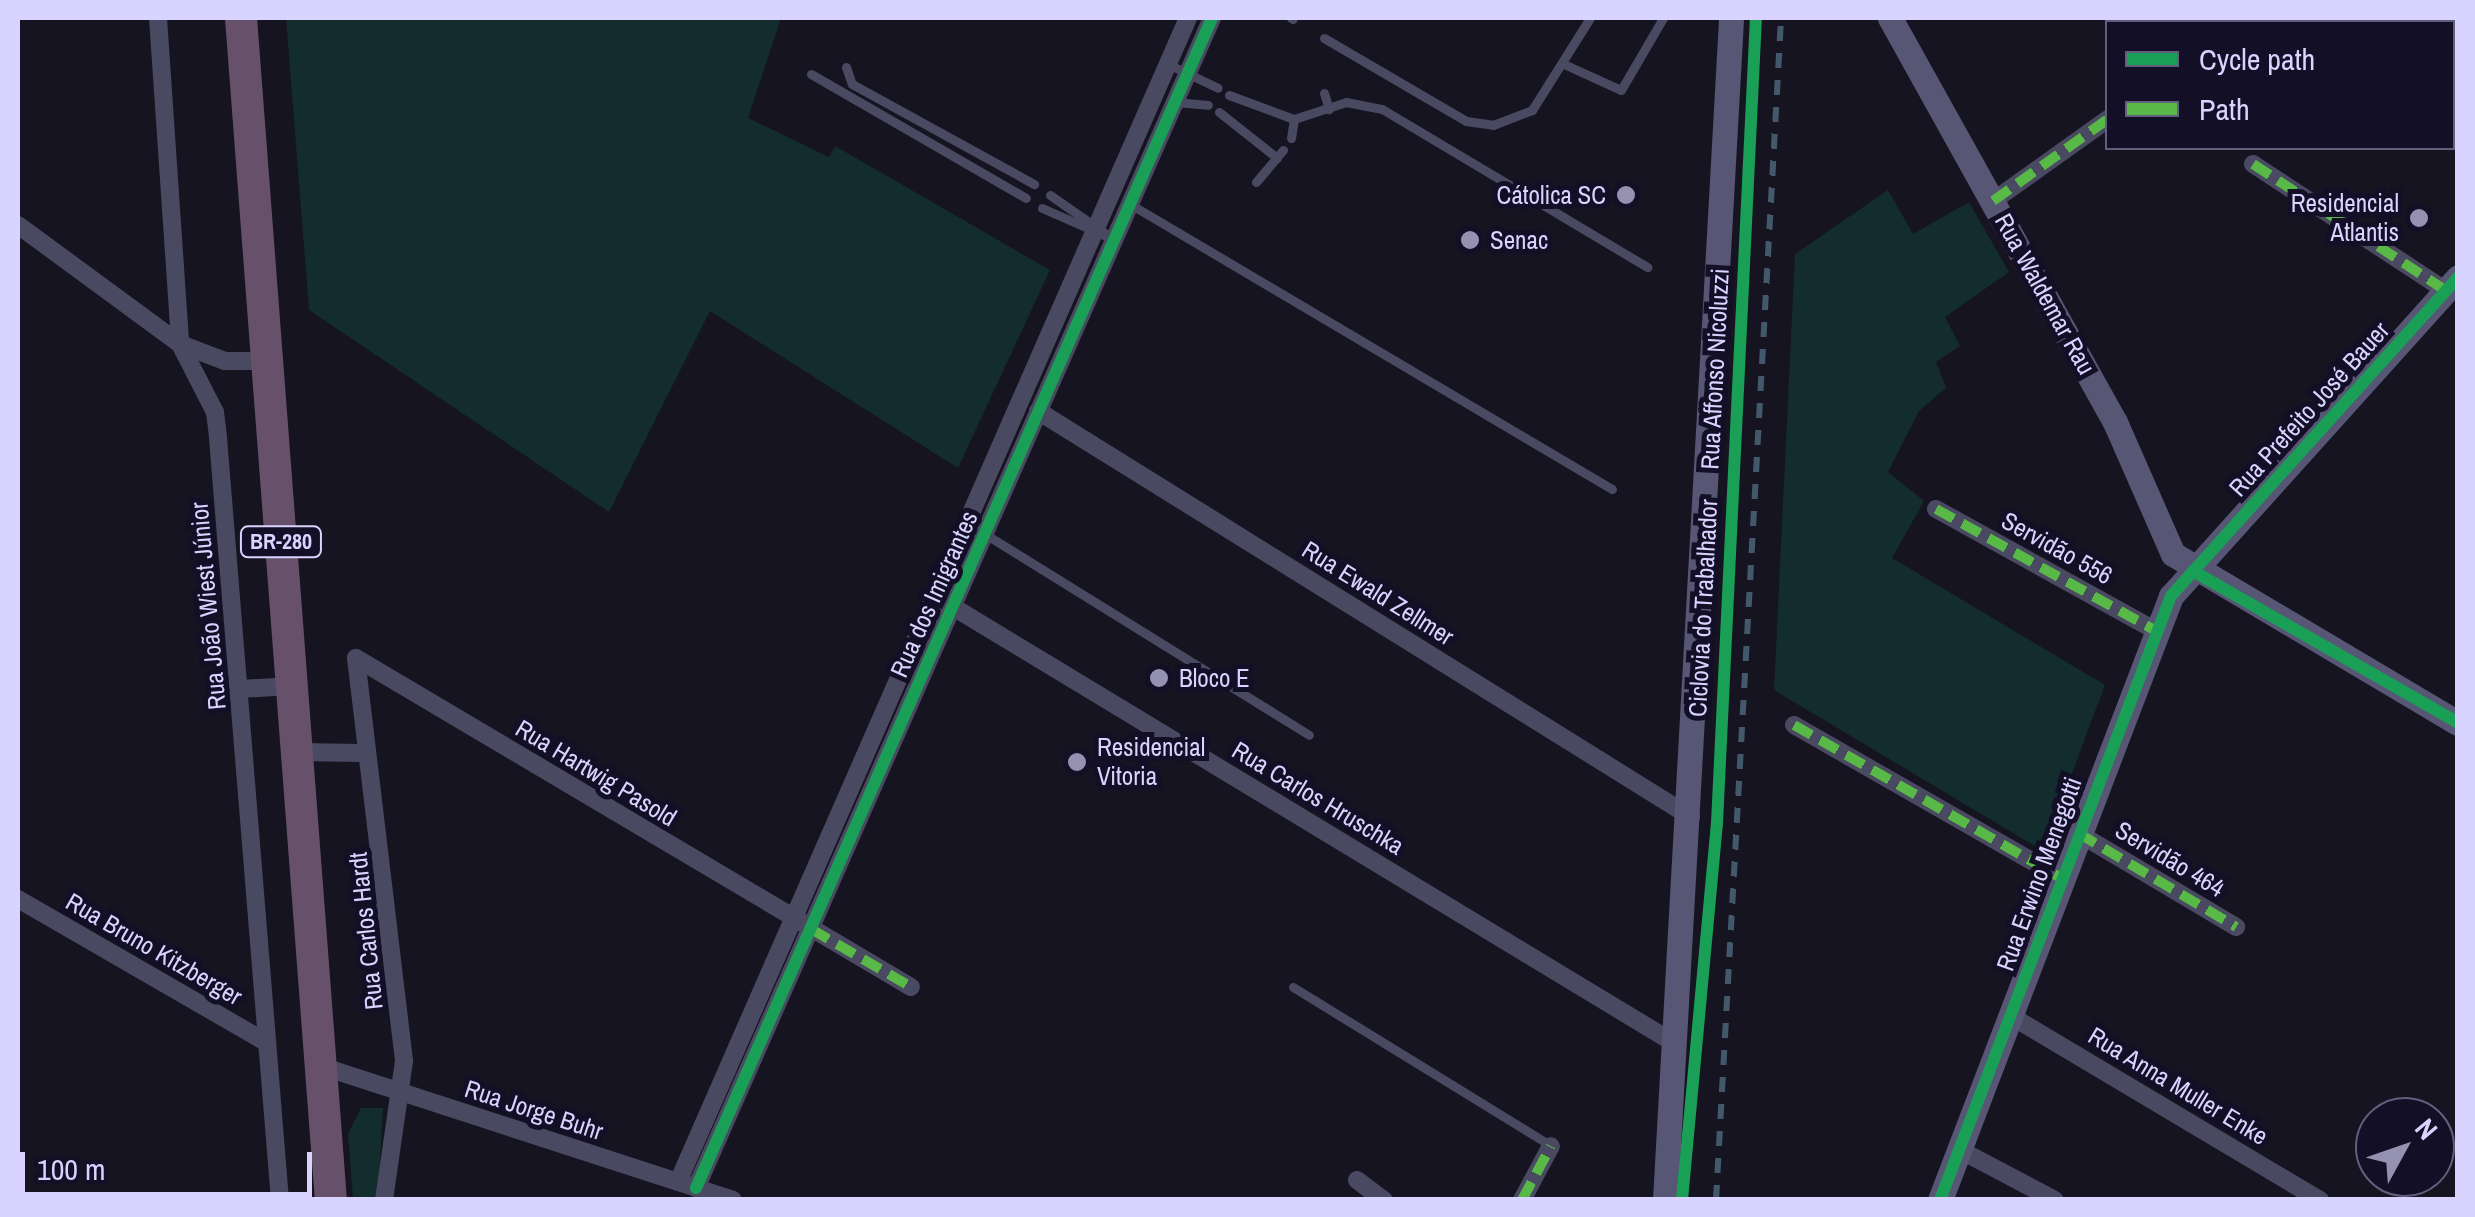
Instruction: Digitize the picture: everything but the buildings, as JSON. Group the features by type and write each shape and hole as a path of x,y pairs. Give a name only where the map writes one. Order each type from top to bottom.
{"highway":[{"name":"BR-280","path":"242,18 331,1200"}],"street":[{"name":"Rua João Wiest Júnior","path":"158,18 180,344 215,412 280,1200"},
{"name":"Rua dos Imigrantes","path":"687,1185 891,724 953,606 1130,204 1172,103 1188,18"},
{"name":"Rua dos Imigrantes","path":"891,724 936,597 1096,231 1177,66 1212,18"},
{"name":"Rua Affonso Nicoluzzi","path":"1665,1200 1691,817 1731,18"},
{"name":"Rua Waldemar Rau","path":"1890,18 2114,422 2173,554 2193,571"},
{"path":"1993,200 2105,121"},
{"path":"2253,164 2451,284"},
{"path":"18,225 180,344 225,362 267,361"},
{"name":"Rua Prefeito José Bauer","path":"2193,571 2451,284"},
{"name":"Rua Ewald Zellmer","path":"1038,412 1691,817"},
{"name":"Servidão 556","path":"1936,509 2154,630"},
{"path":"2193,571 2458,723"},
{"name":"Rua Erwino Menegotti","path":"1940,1200 2154,630 2193,571"},
{"name":"Rua Carlos Hruschka","path":"936,597 1674,1044"},
{"name":"Rua Carlos Hardt","path":"356,658 363,754 389,884 398,1093 384,1200"},
{"name":"Rua Hartwig Pasold","path":"356,658 911,987"},
{"path":"240,690 292,686"},
{"path":"1794,725 2062,878"},
{"path":"296,752 363,754"},
{"name":"Servidão 464","path":"2078,834 2236,927"},
{"name":"Rua Bruno Kitzberger","path":"18,900 266,1042"},
{"name":"Rua Anna Muller Enke","path":"2011,1016 2320,1200"},
{"name":"Rua Jorge Buhr","path":"321,1066 733,1200"},
{"path":"1522,1200 1551,1146"},
{"path":"1960,1150 2055,1200"},
{"path":"1357,1180 1384,1200"}],"lane":[{"path":"1324,38 1466,120 1493,124 1532,110 1566,65 1590,18"},
{"path":"1566,65 1621,90 1663,18"},
{"path":"1177,66 1218,88"},
{"path":"846,67 852,84 1034,184"},
{"path":"811,74 1026,198"},
{"path":"1324,93 1329,109"},
{"path":"1230,96 1294,119 1362,103 1400,118 1647,266"},
{"path":"1172,103 1208,105"},
{"path":"1219,112 1280,154 1256,182"},
{"path":"1290,138 1294,119"},
{"path":"1050,195 1096,231"},
{"path":"1130,204 1612,489"},
{"path":"1042,208 1113,239"},
{"path":"984,534 1309,734"},
{"path":"1293,987 1551,1146"}],"green space":[{"path":"286,18 781,18 748,118 829,157 835,146 1050,270 958,468 710,311 609,512 309,310"},
{"path":"1888,190 1913,234 1969,202 2009,272 1945,317 1960,346 1936,362 1946,388 1919,411 1888,472 1924,501 1892,558 2105,685 2043,851 1774,690 1795,254"},
{"path":"361,1108 383,1108 378,1199 353,1199 348,1134"}],"railway":[{"path":"1716,1200 1781,18"}],"marked path":[{"path":"1993,201 2105,121"},
{"path":"2253,164 2445,290"},
{"path":"1936,509 2154,630"},
{"path":"1794,725 2061,878"},
{"path":"2078,833 2236,927"},
{"path":"811,929 911,987"},
{"path":"1522,1200 1551,1146"}],"cycle path":[{"path":"696,1188 1212,18"},
{"name":"Ciclovia do Trabalhador","path":"1682,1200 1717,823 1756,18"},
{"path":"1940,1200 2171,596 2458,277"},
{"path":"2193,571 2458,723"}],"place":[{"name":"Cátolica SC","path":"1626,195"},
{"name":"Residencial Atlantis","path":"2419,218"},
{"name":"Senac","path":"1470,240"},
{"name":"Bloco E","path":"1159,678"},
{"name":"Residencial Vitoria","path":"1077,762"}]}
